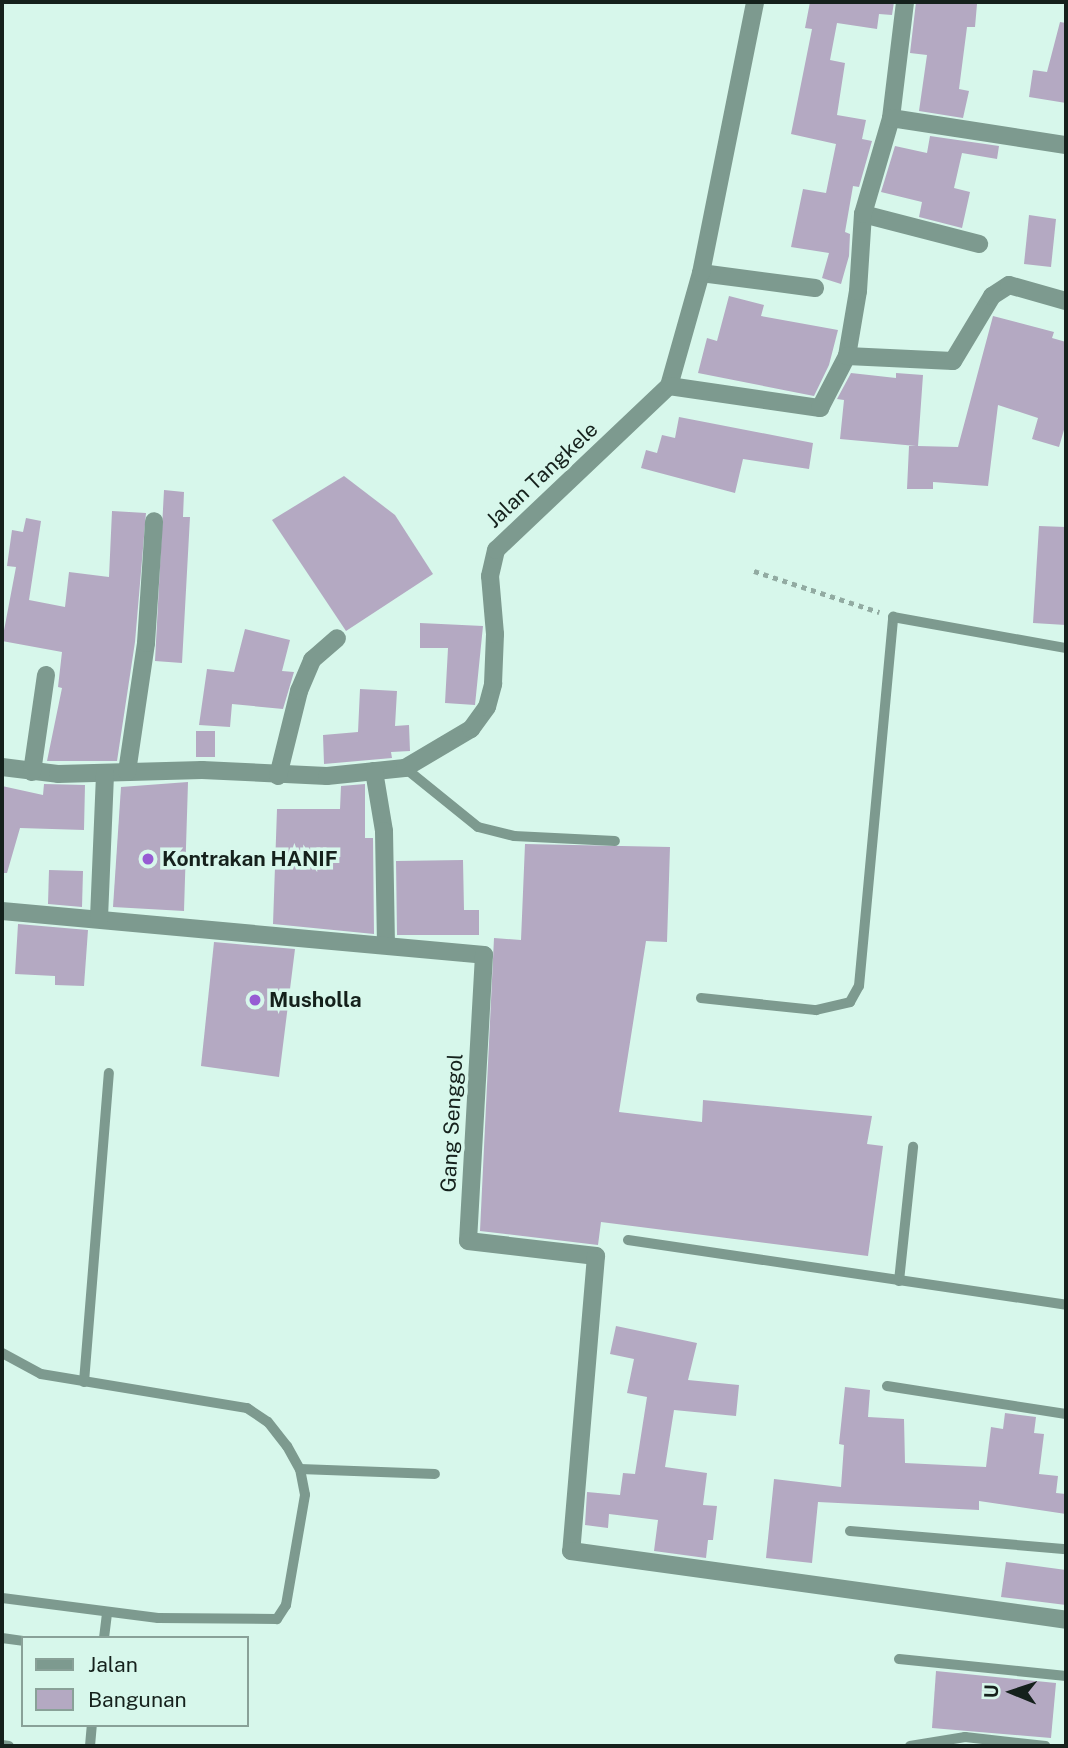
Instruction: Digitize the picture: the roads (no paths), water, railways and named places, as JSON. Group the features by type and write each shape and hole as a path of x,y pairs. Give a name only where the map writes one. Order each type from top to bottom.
{"street":[{"path":"755,2 701,273 669,386 820,408 847,356 863,214 891,118 905,2"},
{"path":"891,118 1066,145"},
{"path":"863,214 979,244"},
{"path":"701,273 815,288"},
{"path":"847,356 953,361 1000,289 1009,285 1066,300"},
{"name":"Jalan Tangkele","path":"2,768 32,772 105,773 202,770 278,776 405,768 471,729 487,707 493,684 495,634 490,576 496,550 669,386"},
{"path":"127,772 146,643 154,521"},
{"path":"278,776 312,660 337,638"},
{"path":"32,772 46,675"},
{"path":"374,771 384,831 386,944"},
{"path":"99,918 105,773"},
{"name":"Gang Senggol","path":"2,911 484,955 468,1241 596,1256 571,1551 1066,1620"}],"lane":[{"path":"701,998 816,1010 850,1002 859,986 893,617 1066,648"},
{"path":"405,768 478,827 514,835 615,841"},
{"path":"84,1382 109,1073"},
{"path":"899,1281 913,1147"},
{"path":"628,1240 1066,1304"},
{"path":"2,1353 41,1374 247,1408 268,1422 300,1469 304,1495 286,1605 277,1619 227,1622 107,1614 2,1598"},
{"path":"887,1386 1066,1414"},
{"path":"300,1469 435,1474"},
{"path":"850,1531 1066,1549"},
{"path":"104,1636 107,1614"},
{"path":"2,1638 21,1641"},
{"path":"899,1659 1066,1676"},
{"path":"90,1746 92,1727"},
{"path":"910,1746 965,1737 1045,1746"},
{"path":"2,1745 9,1746"}],"place":[{"name":"Kontrakan HANIF","path":"148,859"},
{"name":"Musholla","path":"255,1000"}]}
